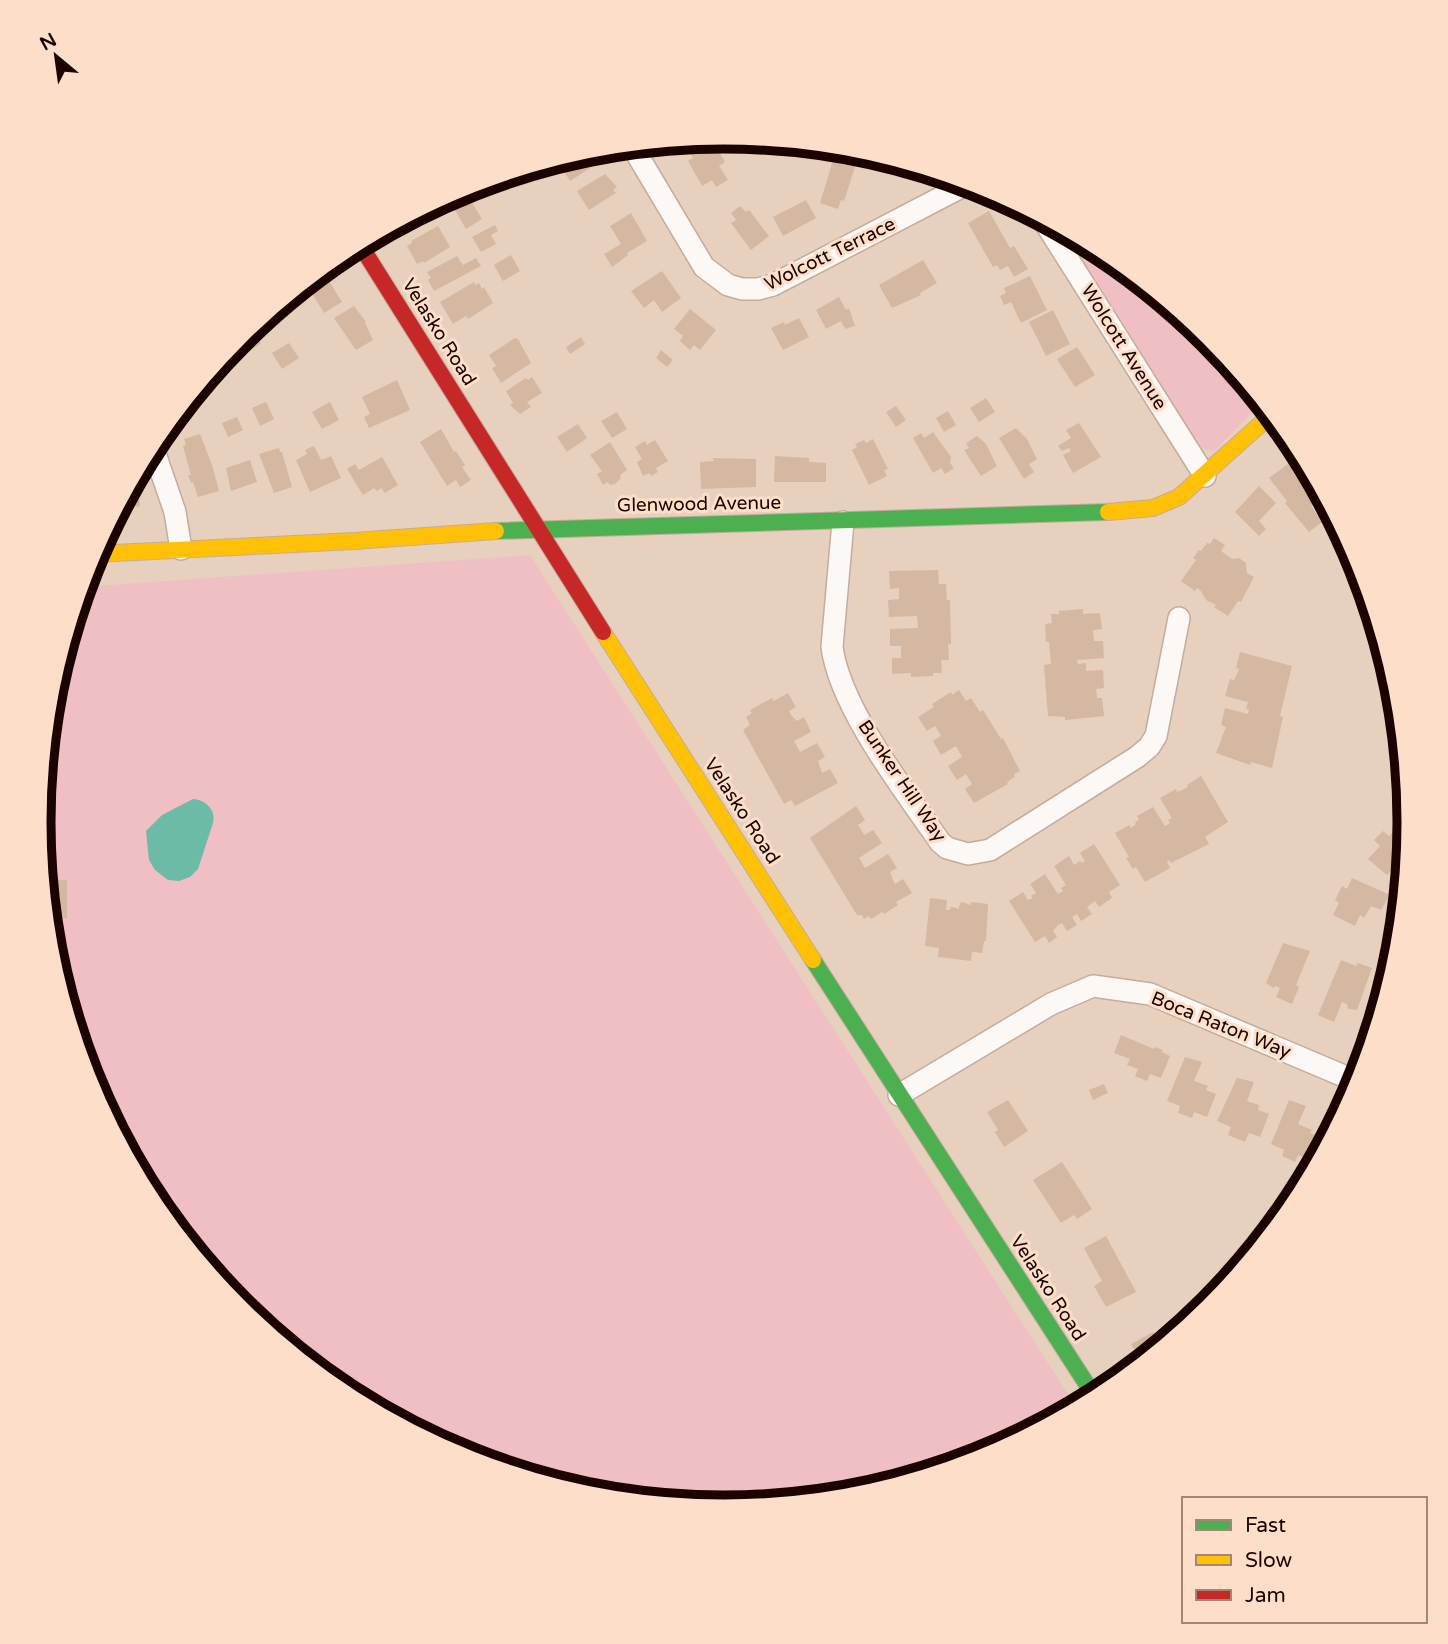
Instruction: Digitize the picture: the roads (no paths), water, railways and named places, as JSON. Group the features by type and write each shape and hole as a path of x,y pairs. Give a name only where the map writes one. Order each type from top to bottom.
{"street":[{"name":"Wolcott Terrace","path":"637,155 704,267 728,285 742,289 773,285 956,190"},
{"name":"Wolcott Avenue","path":"1052,234 1205,477"},
{"name":"Velasko Road","path":"365,253 536,528 1089,1388"},
{"name":"Glenwood Avenue","path":"107,553 354,541 536,528 843,522 1126,512 1153,508 1179,498 1265,421"},
{"path":"157,459 175,512 181,549"},
{"name":"Bunker Hill Way","path":"843,522 832,647 834,664 844,691 878,750 940,842 947,848 968,854 990,850 1060,808 1149,747 1156,736 1163,707 1179,618"},
{"name":"Boca Raton Way","path":"899,1095 1051,1004 1093,986 1150,994 1347,1077"}],"water":[{"path":"193,799 209,806 214,818 213,823 198,869 190,877 179,881 168,880 155,870 149,860 146,831 162,815"}]}
